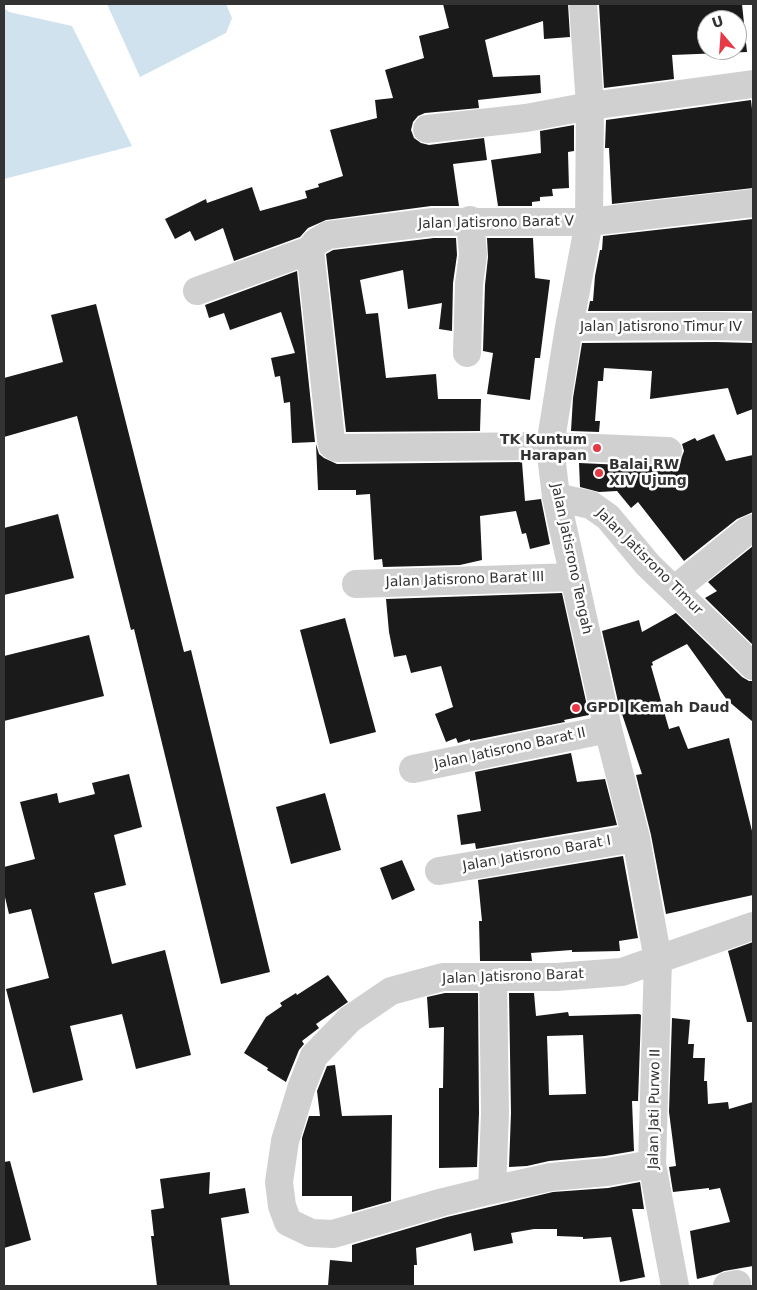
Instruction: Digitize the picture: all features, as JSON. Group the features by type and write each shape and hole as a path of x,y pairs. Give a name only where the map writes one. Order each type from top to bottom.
{"street":[{"name":"Jalan Jatisrono Tengah","path":"583,4 590,106 589,222 568,327 550,446 556,497 608,728 636,838 658,960"},
{"path":"427,129 526,118 590,106 753,84"},
{"name":"Jalan Jatisrono Barat V","path":"197,291 313,246 328,235 433,222 470,220 589,222 753,203"},
{"path":"467,353 469,284 473,255 470,220"},
{"path":"313,246 331,440 332,445 337,448 550,446 668,451"},
{"name":"Jalan Jatisrono Timur IV","path":"568,327 753,327"},
{"name":"Jalan Jatisrono Timur","path":"556,497 591,505 608,517 648,565 753,666"},
{"path":"674,590 753,528"},
{"name":"Jalan Jatisrono Barat III","path":"356,584 573,577"},
{"name":"Jalan Jatisrono Barat II","path":"413,769 608,728"},
{"name":"Jalan Jatisrono Barat I","path":"438,871 636,838"},
{"name":"Jalan Jatisrono Barat","path":"492,1190 443,1202 333,1234 311,1233 288,1222 282,1206 279,1182 285,1141 302,1086 314,1056 350,1020 392,991 443,977 556,977 622,972 753,926"},
{"name":"Jalan Jati Purwo II","path":"658,960 652,1164 675,1286"},
{"path":"493,977 495,1113 492,1190 551,1177 608,1172 652,1164"}],"water":[{"path":"107,4 226,4 232,18 226,33 140,77"},
{"path":"4,8 9,12 72,26 132,146 4,179"}],"building":[{"path":"443,4 568,4 570,37 544,39 543,21 485,40 493,77 540,75 541,93 478,100 479,108 425,113 418,116 413,122 411,130 414,138 421,143 429,145 484,138 487,160 453,164 459,206 431,206 326,220 308,228 300,237 234,261 223,228 195,241 190,231 175,239 165,219 206,199 207,203 252,187 260,211 307,198 305,191 319,187 318,184 343,176 330,130 377,118 375,100 393,98 385,70 424,58 419,36 449,28"},
{"path":"599,4 742,4 743,10 697,10 697,54 672,55 674,79 604,88"},
{"path":"751,100 753,118 753,188 612,204 609,148 605,148 606,120"},
{"path":"574,125 574,151 568,152 569,188 552,189 553,196 540,197 540,201 532,202 532,206 498,206 491,160 541,153 540,131"},
{"path":"753,219 753,311 588,311 590,301 593,301 595,276 600,250 602,250 603,236"},
{"path":"434,238 456,238 457,255 453,283 452,331 439,329 442,303 408,309 403,270 360,280 366,314 378,313 386,378 436,374 438,399 481,399 480,431 346,432 326,254 333,250"},
{"path":"487,238 533,238 535,278 550,280 540,358 535,358 530,400 487,394 493,353 483,351 485,285 488,257"},
{"path":"297,271 315,442 292,443 290,402 284,403 280,376 275,377 271,358 295,353 281,312 230,330 224,313 209,318 205,305"},
{"path":"96,304 184,652 191,650 270,972 221,984 134,629 131,630 77,416 4,437 4,378 63,362 51,315"},
{"path":"582,343 753,343 753,409 737,415 728,388 650,399 652,371 604,368 603,381 598,381 595,421 600,421 599,432 571,431 573,398"},
{"path":"714,434 726,461 753,455 753,512 737,519 684,561 638,502 631,508 617,491 599,492 580,487 579,463 668,467 676,465 681,459 684,451 682,444 695,438 697,441"},
{"path":"316,444 319,454 337,464 522,462 525,501 541,499 550,544 530,549 526,533 522,534 516,511 480,516 482,560 460,565 383,567 382,559 374,560 370,494 356,495 356,490 318,490"},
{"path":"58,514 74,578 4,595 4,528"},
{"path":"753,546 753,645 705,598 717,591 708,582"},
{"path":"562,593 589,715 564,720 565,722 470,741 470,739 458,743 456,738 446,742 435,714 453,707 441,666 411,673 406,655 394,657 389,632 386,599"},
{"path":"676,613 742,677 753,681 753,722 727,700 687,644 652,662 653,665 651,666 669,729 679,726 688,749 729,738 753,835 753,895 666,914 651,835 636,775 642,774 621,715 602,631 639,620 642,632"},
{"path":"345,618 376,732 330,744 300,630"},
{"path":"89,635 104,696 4,721 4,656"},
{"path":"571,753 577,782 605,779 617,825 476,849 475,843 461,845 457,815 481,811 475,772"},
{"path":"129,774 142,827 114,835 126,885 94,893 112,964 165,950 191,1055 136,1069 122,1014 70,1026 83,1080 33,1093 6,989 49,978 31,909 9,914 4,893 4,867 35,859 20,802 57,793 59,803 95,794 92,783"},
{"path":"325,793 341,850 291,864 276,807"},
{"path":"623,856 638,938 619,941 620,951 572,952 572,950 531,953 532,961 480,961 479,921 482,921 478,880"},
{"path":"402,860 415,890 392,900 380,868"},
{"path":"753,942 753,1022 747,1022 728,951"},
{"path":"328,975 348,1002 316,1024 319,1028 302,1041 304,1044 299,1050 286,1082 244,1053 266,1017 282,1006 280,1003 296,993 297,995"},
{"path":"445,993 478,993 479,1113 477,1167 439,1168 439,1088 443,1088 444,1027 429,1028 427,997"},
{"path":"509,993 534,993 536,1016 568,1012 569,1016 641,1015 638,1101 632,1101 634,1151 509,1167 511,1113","holes":["583,1035 586,1094 549,1095 547,1036"]},
{"path":"672,1018 690,1020 688,1044 694,1044 693,1058 705,1058 704,1081 707,1081 708,1104 728,1102 729,1109 753,1102 753,1266 724,1271 697,1279 690,1231 730,1222 720,1188 673,1192 669,1167 676,1166 669,1112"},
{"path":"335,1065 342,1116 392,1115 391,1201 352,1212 352,1196 302,1196 302,1138 309,1116 320,1116 317,1091 327,1066"},
{"path":"10,1161 31,1240 4,1248 4,1162"},
{"path":"210,1172 209,1194 245,1188 249,1213 221,1218 230,1286 157,1286 151,1236 154,1236 151,1210 164,1208 160,1179"},
{"path":"640,1182 644,1209 632,1209 645,1277 620,1282 611,1237 583,1239 583,1237 557,1236 557,1229 534,1229 511,1233 513,1243 474,1251 471,1233 416,1248 417,1265 414,1265 414,1285 328,1286 330,1260 352,1262 352,1245 447,1217 553,1192 608,1188"}],"place":[{"name":"TK Kuntum Harapan","path":"597,448"},
{"name":"Balai RW XIV Ujung","path":"599,473"},
{"name":"GPDI Kemah Daud","path":"576,708"}]}
